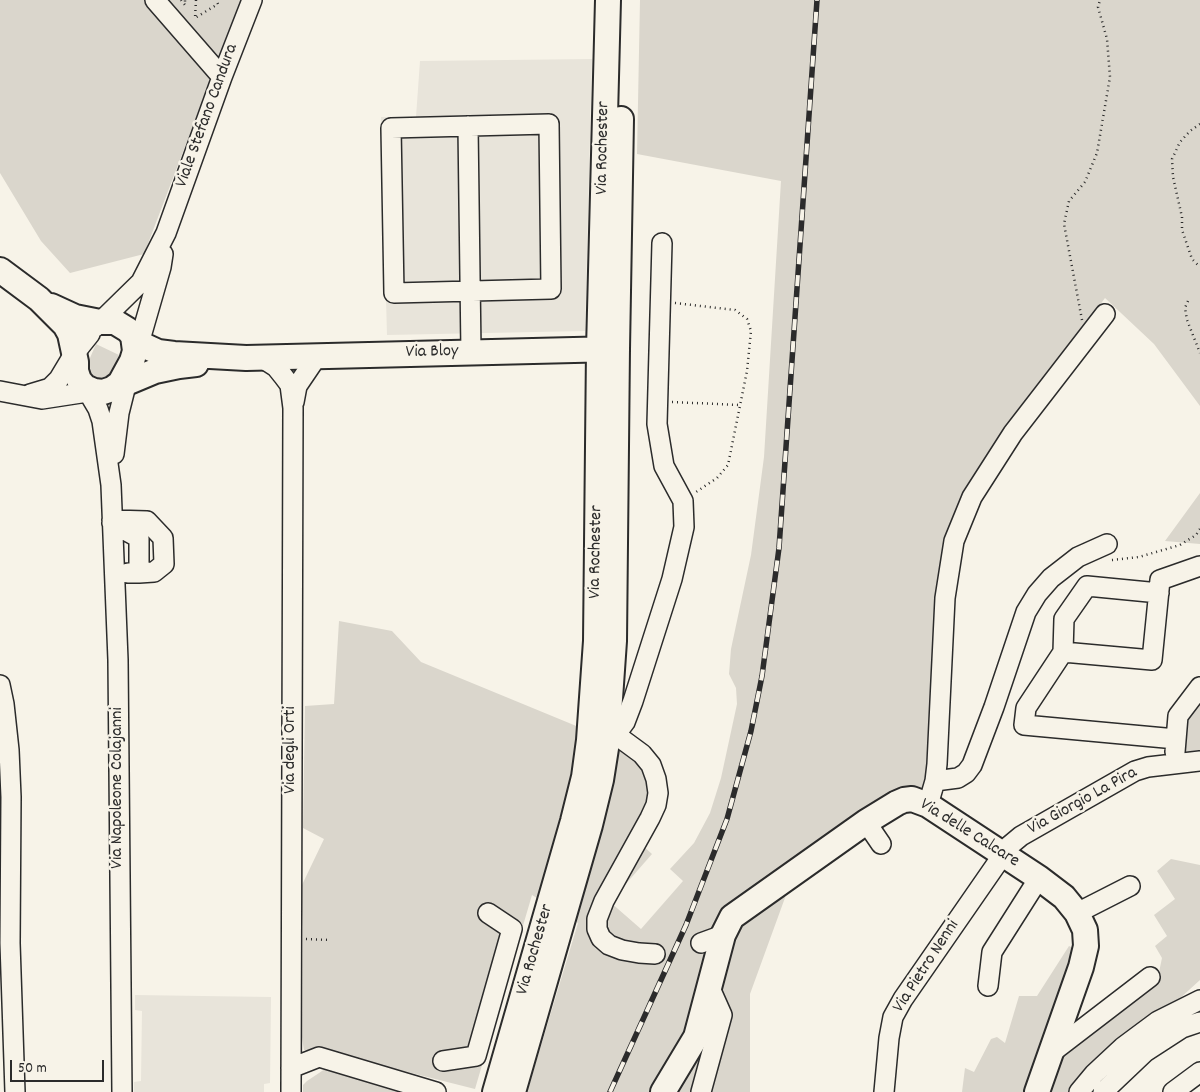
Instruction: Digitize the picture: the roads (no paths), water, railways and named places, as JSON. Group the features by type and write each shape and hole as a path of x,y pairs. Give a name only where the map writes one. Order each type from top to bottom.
{"main road":[{"name":"Via Rochester","path":"513,1092 590,825 612,731 614,641 608,349 608,0"},
{"name":"Via Rochester","path":"495,1092 573,821 584,777 589,740 596,641 624,0"},
{"path":"0,270 39,299 65,325 70,334 79,380 114,374 155,372 179,366 254,358"},
{"path":"39,299 98,327 122,325 114,374"},
{"path":"75,358 98,327"},
{"path":"114,374 145,346 158,352 174,354 254,358"},
{"name":"Via Bloy","path":"254,358 608,349"},
{"name":"Via delle Calcare","path":"663,1092 696,1037 723,935 732,917 866,822 904,800 919,800 1064,896 1077,913 1085,930 1086,946 1081,967 1037,1092"}],"street":[{"path":"155,0 222,77"},
{"name":"Viale Stefano Candura","path":"166,233 252,0"},
{"path":"549,124 551,289 470,291 394,293 391,128 549,124"},
{"path":"468,126 470,352"},
{"path":"98,327 141,282 166,233"},
{"path":"111,485 105,437 114,374 161,267 166,233"},
{"path":"656,954 639,954 615,948 601,938 597,929 597,919 604,901 656,805 658,793 651,765 642,754 612,731 625,722 634,701 672,580 684,527 683,501 664,466 658,424 662,243"},
{"path":"928,805 935,782 945,598 954,541 972,497 1013,433 1105,314"},
{"path":"254,358 276,367 293,386 306,356"},
{"path":"24,396 36,394 50,388 59,380 75,358"},
{"path":"0,391 42,400 58,398 82,400 114,374"},
{"path":"111,485 119,413 114,374"},
{"name":"Via degli Orti","path":"291,1092 293,386"},
{"name":"Via Napoleone Colajanni","path":"111,485 118,660 122,1092"},
{"path":"112,522 147,521 163,538 164,564 154,572 114,573"},
{"path":"112,522 139,538 139,573"},
{"path":"935,782 958,778 966,773 972,765 1026,612 1038,594 1051,578 1078,557 1107,552"},
{"path":"1063,652 1152,660 1160,580 1200,566"},
{"path":"1159,593 1087,586 1064,619 1063,652 1026,708 1024,725 1176,739"},
{"path":"0,685 9,750 11,797 10,944 6,984 15,1092"},
{"path":"1175,764 1178,716 1200,687"},
{"name":"Via Giorgio La Pira","path":"1002,854 1014,840 1122,778 1148,767 1200,761"},
{"path":"866,822 881,844"},
{"name":"Via Pietro Nenni","path":"884,1092 889,1038 893,1018 903,999 1002,854"},
{"path":"988,986 992,952 1039,878"},
{"path":"1077,913 1130,886"},
{"path":"488,914 512,929 540,936"},
{"path":"476,1056 512,929"},
{"path":"701,943 723,935"},
{"path":"1051,1053 1150,977"},
{"path":"701,1092 722,1015 710,988"},
{"path":"1079,1092 1094,1074 1124,1047 1158,1021 1200,1000"},
{"path":"1103,1092 1145,1052 1182,1028 1200,1022"},
{"path":"443,1061 476,1056 503,1064"},
{"path":"291,1068 319,1057 436,1092"},
{"path":"1173,1092 1200,1072"}],"railway":[{"path":"610,1092 686,925 727,819 751,731 762,676 779,548 817,0"}]}
